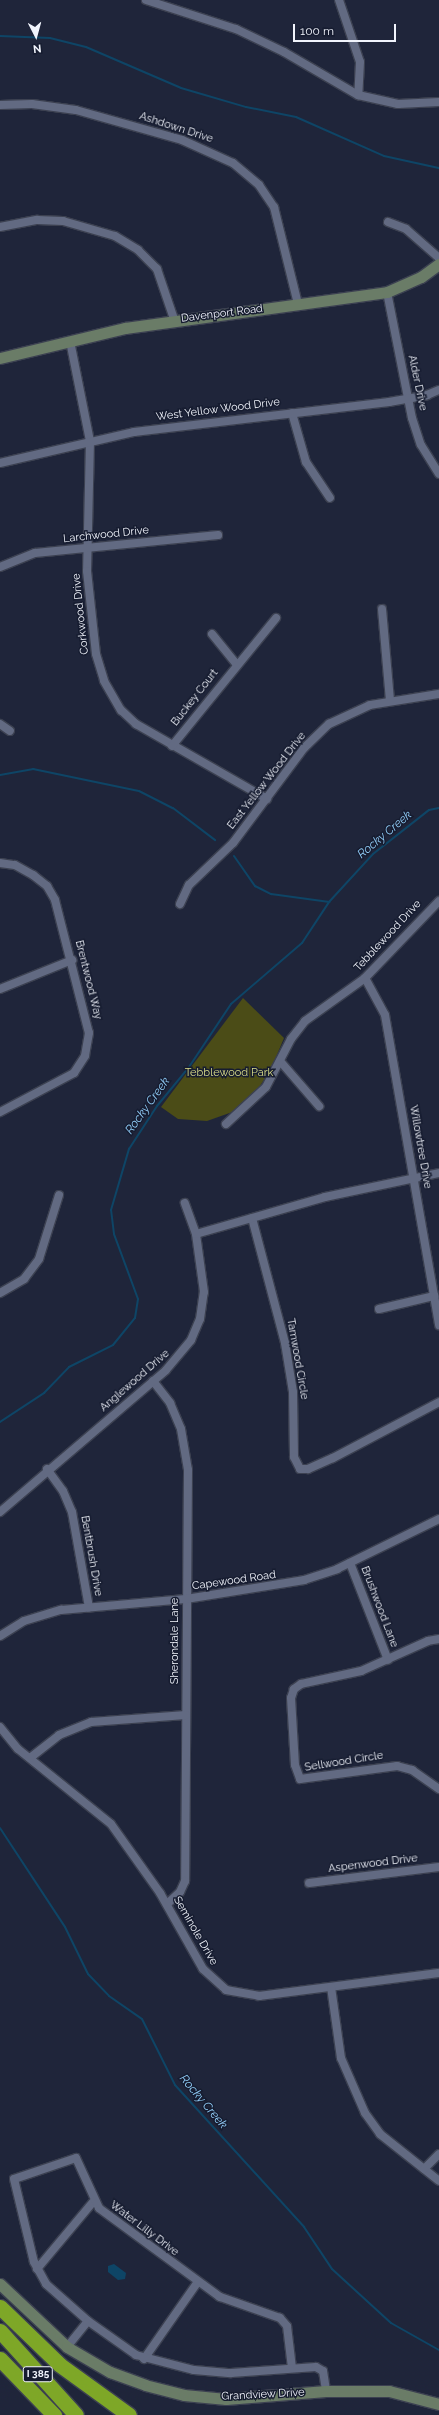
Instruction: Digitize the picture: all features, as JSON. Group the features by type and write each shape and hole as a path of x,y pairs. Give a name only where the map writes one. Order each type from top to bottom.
{"highway":[{"path":"0,2307 60,2365 129,2415"},
{"name":"I 385","path":"0,2331 76,2415"},
{"name":"I 385","path":"0,2359 54,2415"}],"street":[{"path":"146,0 198,14 249,35 358,95 398,104 439,102"},
{"path":"339,0 360,62 358,95"},
{"name":"Ashdown Drive","path":"0,105 32,104 76,110 182,140 233,163 255,181 274,207 298,304"},
{"path":"0,227 37,220 63,221 115,236 138,250 156,269 174,320"},
{"path":"388,222 406,229 439,258"},
{"name":"Davenport Road","path":"0,358 70,341 174,320 387,292 421,277 439,264"},
{"name":"Alder Drive","path":"387,292 408,398 421,445 439,474"},
{"name":"Corkwood Drive","path":"70,341 90,441 87,547 93,638 104,681 127,716 172,746 267,799"},
{"name":"West Yellow Wood Drive","path":"0,463 90,441 178,425 292,413 408,398 439,390"},
{"path":"292,413 306,462 330,498"},
{"name":"Larchwood Drive","path":"0,567 24,556 87,547 218,535"},
{"path":"382,609 390,701"},
{"name":"Buckey Court","path":"172,746 236,664 276,618"},
{"path":"212,634 236,664"},
{"name":"East Yellow Wood Drive","path":"180,904 189,885 234,843 304,748 329,724 360,708 390,701 439,694"},
{"path":"0,724 10,731"},
{"name":"Brentwood Way","path":"0,863 23,868 50,891 72,960 89,1026 86,1056 68,1078 0,1112"},
{"name":"Tebblewood Drive","path":"226,1124 261,1094 305,1021 365,978 439,901"},
{"path":"0,989 72,960"},
{"name":"Willowtree Drive","path":"365,978 386,1015 439,1325"},
{"path":"280,1061 319,1106"},
{"path":"196,1234 325,1197 439,1173"},
{"path":"0,1293 24,1279 39,1259 59,1196"},
{"name":"Anglewood Drive","path":"0,1512 47,1469 153,1381 184,1351 200,1319 204,1292 196,1234 185,1203"},
{"name":"Tamwood Circle","path":"252,1218 285,1343 294,1399 294,1457 300,1469 317,1466 439,1402"},
{"path":"379,1309 434,1296"},
{"name":"Sherondale Lane","path":"153,1381 174,1410 186,1449 185,1881 180,1892 167,1904"},
{"name":"Bentbrush Drive","path":"47,1469 63,1491 72,1512 89,1607"},
{"name":"Capewood Road","path":"0,1636 38,1615 89,1607 186,1599 284,1585 350,1563 439,1519"},
{"name":"Brushwood Lane","path":"350,1563 388,1660"},
{"name":"Sellwood Circle","path":"439,1639 340,1678 305,1683 294,1689 297,1774 306,1781 397,1766 412,1770 439,1789"},
{"path":"30,1758 59,1735 91,1722 186,1715"},
{"name":"Seminole Drive","path":"0,1727 30,1758 111,1824 167,1904 203,1968 226,1990 259,1996 439,1973"},
{"name":"Aspenwood Drive","path":"309,1883 439,1866"},
{"path":"331,1987 341,2058 365,2113 380,2134 439,2181"},
{"path":"424,2169 439,2154"},
{"name":"Water Lilly Drive","path":"292,2368 287,2326 280,2318 220,2297 197,2283 93,2202 76,2158 15,2177 13,2184 37,2269 46,2284 88,2321 144,2359 201,2371 292,2368 316,2367 323,2372 326,2391"},
{"path":"37,2269 93,2202"},
{"path":"144,2359 197,2283"},
{"name":"Grandview Drive","path":"0,2284 67,2347 110,2372 184,2395 226,2399 326,2391 389,2391 439,2404"},
{"path":"67,2347 88,2321"}],"green space":[{"name":"Tebblewood Park","path":"243,998 284,1038 271,1069 252,1098 238,1110 207,1121 178,1119 161,1107"}],"water":[{"path":"114,2264 126,2273 125,2279 118,2280 108,2272 108,2266"}],"waterway":[{"path":"0,36 50,38 86,47 181,88 246,107 296,117 384,156 439,168"},
{"path":"0,775 33,769 139,791 173,808 215,840"},
{"name":"Rocky Creek","path":"0,1422 44,1393 69,1367 113,1345 135,1318 138,1299 114,1234 111,1210 129,1149 157,1106 189,1067 231,1004 302,943 329,902 373,854 429,810 439,808"},
{"path":"234,856 255,886 271,894 329,902"},
{"name":"Rocky Creek","path":"0,1828 65,1927 88,1974 109,1996 142,2019 175,2085 304,2227 332,2269 391,2323 439,2350"}]}
